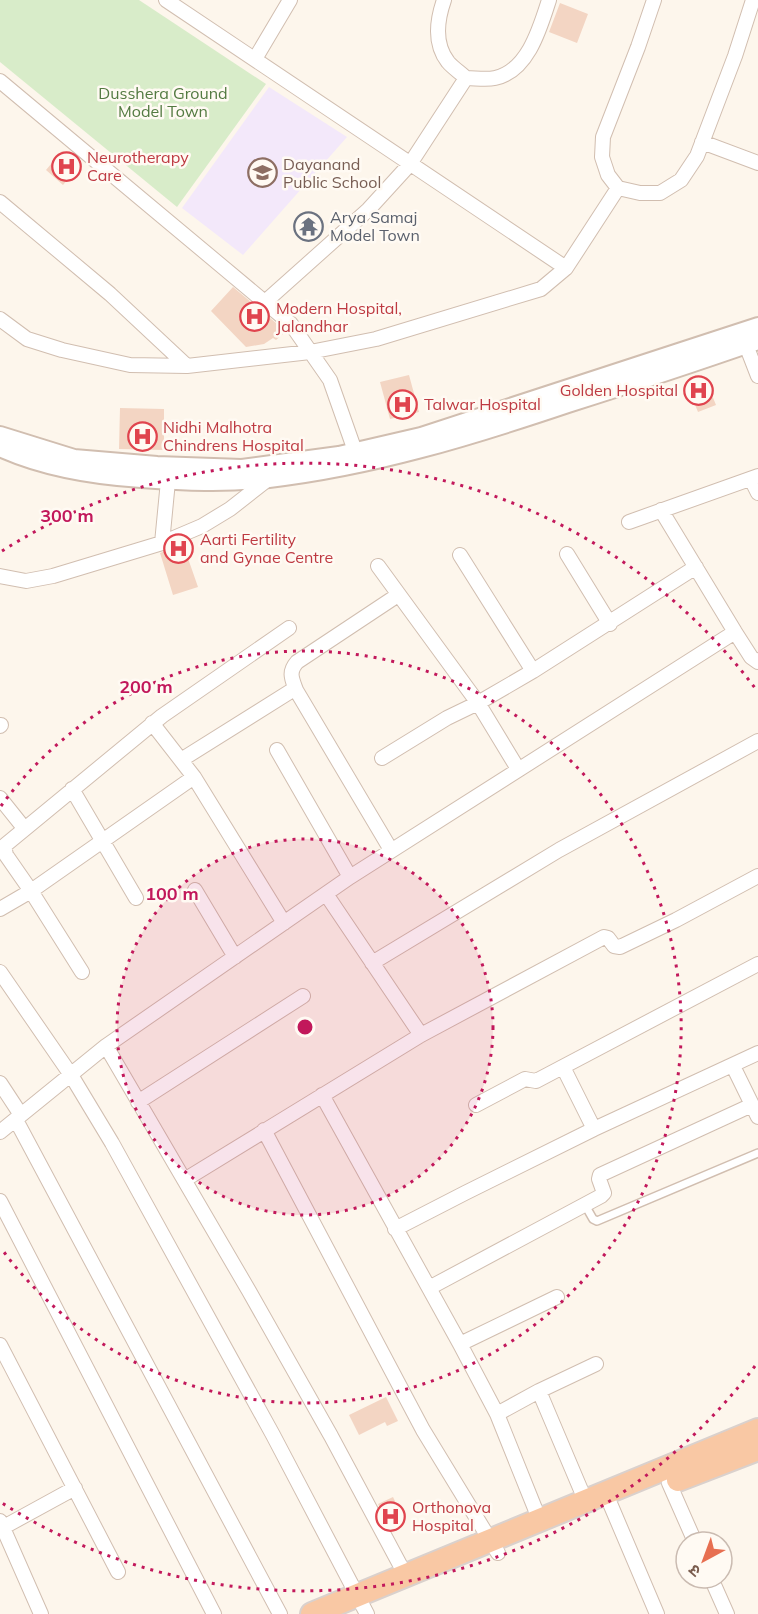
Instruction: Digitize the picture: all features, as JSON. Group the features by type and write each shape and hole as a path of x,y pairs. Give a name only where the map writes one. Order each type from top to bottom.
{"highway":[{"path":"312,1614 359,1608 758,1430"},
{"path":"359,1608 406,1576 495,1547 540,1521 601,1501 669,1483 758,1449"}],"street":[{"path":"166,0 566,268"},
{"path":"255,59 290,0"},
{"path":"444,0 437,20 439,40 447,61 466,78 494,78 513,71 525,57 540,27 549,0"},
{"path":"654,0 603,136 602,157 608,175 618,188 640,193 660,193 681,180 697,156 735,56 753,0"},
{"path":"265,302 368,210 410,164 466,78"},
{"path":"0,81 291,324 330,380 355,451"},
{"path":"702,142 758,163"},
{"path":"0,319 27,339 62,350 130,365 187,366 310,352 376,339 540,289 566,268 618,188"},
{"path":"0,202 110,294 187,366"},
{"path":"0,435 74,458 157,465 242,468 339,455 421,436 758,326"},
{"path":"0,448 22,458 105,477 210,483 267,480 323,472 429,448 506,425 752,343 758,376"},
{"path":"629,522 754,478 758,493"},
{"path":"0,576 26,581 53,576 162,543 202,526 230,509 267,480"},
{"path":"162,543 168,481"},
{"path":"661,510 735,632 751,657 758,662"},
{"path":"567,554 610,624"},
{"path":"460,555 533,671"},
{"path":"378,566 478,703 518,769"},
{"path":"382,758 533,671 696,567"},
{"path":"392,850 296,690 291,673 297,662 398,595"},
{"path":"82,972 4,850 7,842 152,723 289,628"},
{"path":"0,1132 106,1046 350,877 735,632"},
{"path":"181,760 296,690"},
{"path":"152,723 194,777 284,923"},
{"path":"372,963 559,850 758,741"},
{"path":"277,750 350,877"},
{"path":"0,909 31,891 194,777"},
{"path":"72,789 136,898"},
{"path":"0,798 24,828"},
{"path":"186,1179 421,1035 604,937 608,938 614,946 620,947 758,876"},
{"path":"195,890 236,957"},
{"path":"326,894 421,1035"},
{"path":"476,1105 525,1079 536,1081 758,964"},
{"path":"0,972 71,1075 112,1143 268,1425 359,1608"},
{"path":"138,1102 303,996"},
{"path":"106,1046 186,1179 331,1436 406,1576"},
{"path":"395,1229 594,1129 758,1053"},
{"path":"429,1288 604,1193 598,1179 600,1175 755,1111 733,1066"},
{"path":"563,1067 594,1129"},
{"path":"0,1083 280,1614"},
{"path":"322,1095 497,1414 540,1521"},
{"path":"264,1130 408,1403 495,1547"},
{"path":"0,1201 214,1614"},
{"path":"460,1344 557,1297"},
{"path":"2,1354 118,1572"},
{"path":"497,1414 539,1391 596,1365"},
{"path":"539,1391 601,1501 657,1614"},
{"path":"669,1483 690,1530"},
{"path":"41,1614 1,1526 75,1488"},
{"path":"716,1590 727,1614"}],"lane":[{"path":"585,1204 593,1219 597,1221 758,1153"}],"shaded area":[{"name":"Dayanand Public School","path":"269,87 347,137 243,255 182,208"}],"green space":[{"name":"Dusshera Ground Model Town","path":"0,0 139,0 266,84 177,207 0,62"}],"building":[{"path":"560,3 588,14 577,43 549,32"},
{"path":"62,151 80,165 63,185 46,170"},
{"path":"233,287 285,332 276,340 273,338 264,344 246,347 211,311"},
{"path":"409,375 419,412 390,419 380,382"},
{"path":"705,378 716,405 698,412 687,385"},
{"path":"120,408 164,409 164,450 119,449"},
{"path":"183,544 198,587 173,595 160,553"},
{"path":"386,1397 398,1421 387,1426 385,1422 359,1435 349,1415"},
{"path":"393,1497 405,1522 391,1529 378,1504"}],"place":[{"name":"Neurotherapy Care","path":"66,166"},
{"name":"Dayanand Public School","path":"262,173"},
{"name":"Arya Samaj Model Town","path":"309,226"},
{"name":"Modern Hospital, Jalandhar","path":"255,317"},
{"name":"Golden Hospital","path":"699,390"},
{"name":"Talwar Hospital","path":"403,404"},
{"name":"Nidhi Malhotra Chindrens Hospital","path":"142,436"},
{"name":"Aarti Fertility and Gynae Centre","path":"179,548"},
{"name":"Orthonova Hospital","path":"391,1516"}]}
